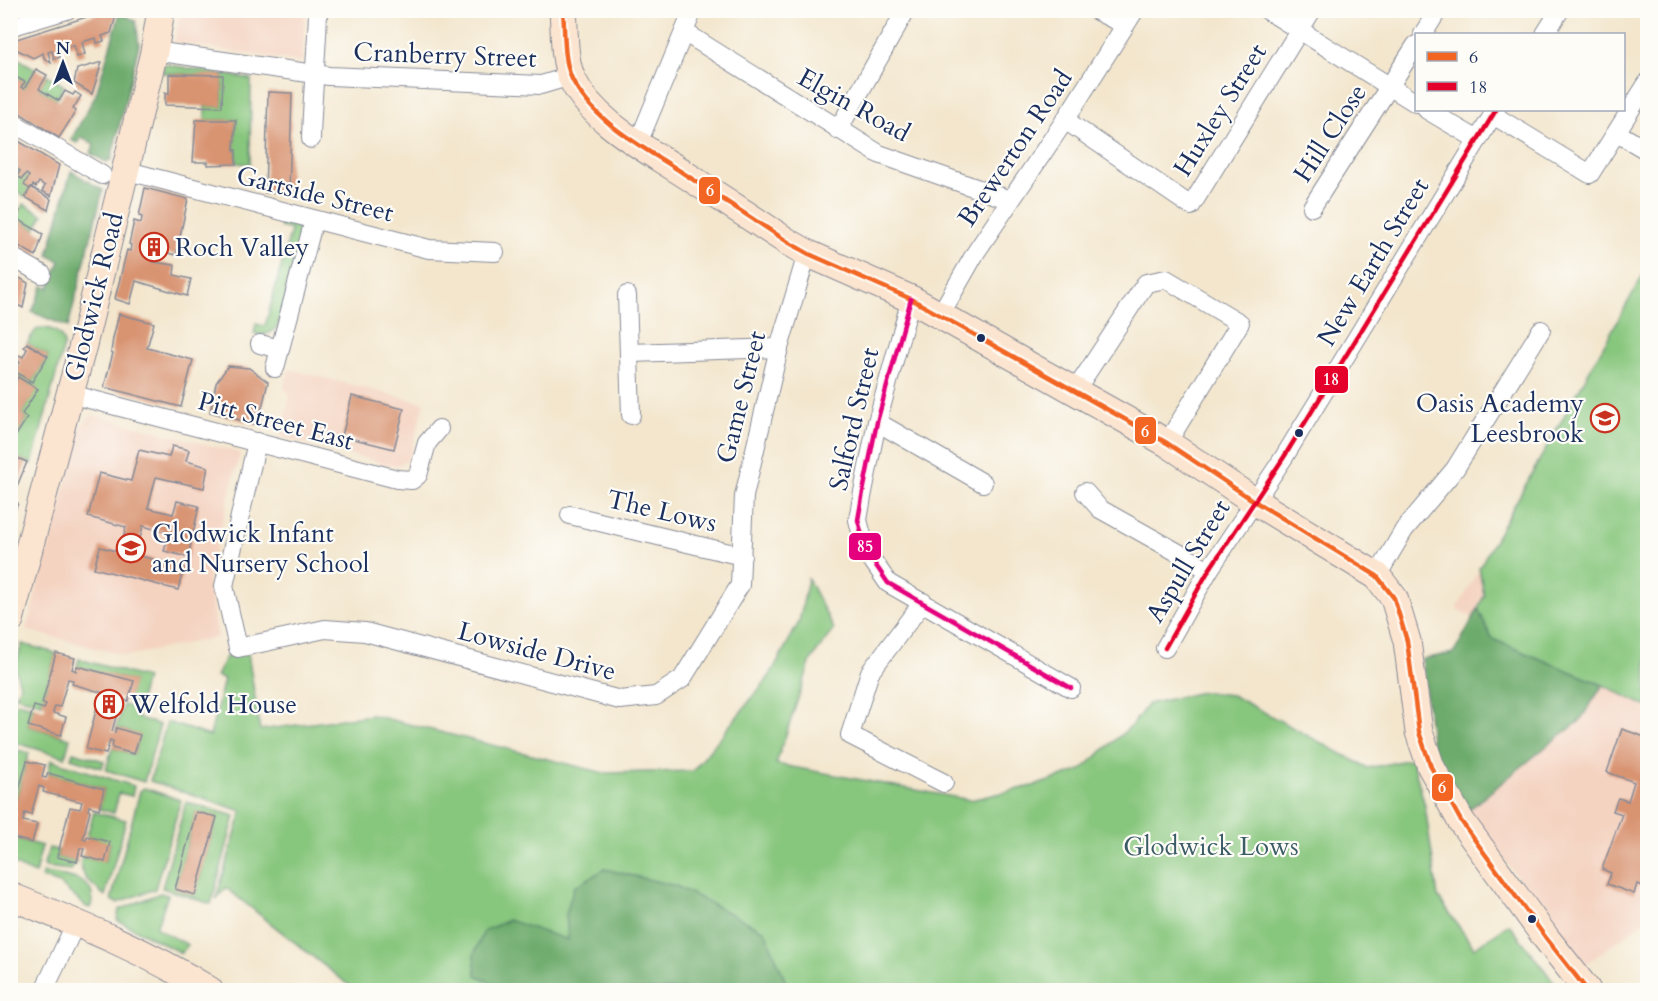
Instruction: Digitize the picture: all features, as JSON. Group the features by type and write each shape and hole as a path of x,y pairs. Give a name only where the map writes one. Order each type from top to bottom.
{"street":[{"path":"10,27 30,16 67,10"},
{"name":"Glodwick Road","path":"10,620 16,580 70,394 113,173 154,52 161,10"},
{"path":"316,74 318,10"},
{"path":"563,10 571,76 583,97 612,124 638,143 809,254 911,299 1167,443 1254,501 1377,576 1394,597 1407,640 1419,732 1431,767 1461,821 1587,990"},
{"path":"638,143 693,10"},
{"path":"838,130 906,10"},
{"path":"1095,10 1130,18"},
{"path":"1267,10 1415,102"},
{"name":"Huxley Street","path":"1065,120 1191,206 1312,10"},
{"path":"1424,33 1438,10"},
{"path":"1546,33 1560,10"},
{"name":"Brewerton Road","path":"940,315 976,252 1130,18"},
{"name":"Elgin Road","path":"684,32 879,154 1010,200"},
{"name":"Hill Close","path":"1312,207 1415,47"},
{"name":"Cranberry Street","path":"168,53 329,76 371,79 541,85 571,76"},
{"name":"Cranberry Street","path":"311,139 312,83 316,74"},
{"path":"1494,112 1590,174 1647,82"},
{"path":"1429,111 1478,140"},
{"name":"New Earth Street","path":"1254,501 1284,457 1494,112"},
{"name":"Gartside Street","path":"10,121 113,173 429,249 495,252"},
{"path":"1617,133 1647,151"},
{"path":"275,368 314,220"},
{"name":"Game Street","path":"742,556 744,496 779,348 809,254"},
{"path":"10,256 42,274"},
{"path":"1075,392 1146,283 1166,279 1240,323 1167,443"},
{"path":"627,295 631,415"},
{"name":"Salford Street","path":"911,299 877,422 858,520 866,550 888,583 1071,688"},
{"path":"1377,576 1404,530 1455,469 1541,330"},
{"path":"260,344 280,350"},
{"path":"630,353 779,348"},
{"name":"Pitt Street East","path":"70,394 396,479 412,480 418,475 427,443 439,429"},
{"path":"877,422 983,483"},
{"name":"Lowside Drive","path":"257,442 224,586 238,648 325,629 365,632 620,700 656,696 682,679 733,599 740,585 742,556"},
{"path":"1085,492 1100,508 1209,570"},
{"name":"Aspull Street","path":"1165,648 1209,570 1254,501"},
{"name":"The Lows","path":"570,515 742,556"},
{"path":"923,602 870,672 850,735 944,783"},
{"path":"10,896 141,951 193,986"},
{"path":"44,990 76,923"}],"shaded area":[{"path":"180,11 305,11 303,60 300,62 174,42"},
{"path":"1647,268 1647,919 1585,965 1467,811 1579,722 1603,685 1457,609"},
{"path":"289,369 424,403 411,453 406,461 398,465 386,464 281,437 290,396 284,387"},
{"name":"Glodwick Infant and Nursery School","path":"93,415 240,453 208,579 218,637 127,656 26,630 81,426"}],"green space":[{"path":"120,13 136,21 139,45 111,160 106,162 91,154 94,144 82,137 77,143 71,140 96,94"},
{"path":"10,54 36,69 24,89 21,87 24,82 15,76 11,81"},
{"path":"164,64 251,79 250,164 236,163 236,150 234,149 236,120 205,120 205,106 222,107 223,76 162,73"},
{"path":"47,75 64,86 56,100 39,89"},
{"path":"17,169 20,171 17,176 22,179 26,174 29,176 30,189 25,197 11,187 11,181"},
{"path":"71,171 103,190 68,327 32,312 43,286 49,288 60,261 48,255"},
{"path":"24,204 43,215 35,229 16,218"},
{"path":"281,222 298,227 302,238 278,326 268,334 254,334 256,324 265,326 291,230 280,227"},
{"name":"Oasis Academy Leesbrook","path":"1647,268 1647,707 1603,685 1492,639 1478,609 1484,595 1479,568"},
{"path":"41,328 56,332 64,345 32,464 11,455 10,441 12,442 27,418 22,414 37,389 18,377 20,374 32,382 48,356 27,343 36,330"},
{"name":"Glodwick Lows","path":"808,579 834,629 811,660 776,764 970,800 1037,785 1081,770 1132,725 1148,704 1202,692 1232,695 1368,768 1412,759 1425,806 1438,897 1474,948 1509,924 1560,990 355,990 226,888 216,899 242,811 150,781 167,722 210,736 224,679 216,676 226,657 248,653 260,730 372,715 604,773 693,771 769,677 799,622"},
{"path":"1478,609 1492,639 1603,685 1579,722 1467,811 1432,749 1422,659 1454,653"},
{"path":"22,644 56,653 42,703 16,696 20,685 15,668"},
{"path":"79,659 146,678 139,704 128,701 133,681 77,666"},
{"path":"16,702 34,706 28,726 70,738 65,757 13,742 10,727"},
{"path":"123,705 138,709 136,717 160,725 144,782 106,770 112,748 134,754 139,735 116,728"},
{"path":"10,748 29,753 13,811 10,810"},
{"path":"73,752 104,761 102,768 71,758"},
{"path":"51,760 134,786 132,796 119,793 114,813 99,809 104,789 48,773"},
{"path":"144,788 181,800 155,889 117,903 111,900 140,791"},
{"path":"186,802 235,816 211,904 162,888","holes":["196,812 217,817 195,895 175,889"]},
{"path":"94,812 126,820 105,896 86,879 81,863 82,856 105,862 110,843 87,836"},
{"path":"10,837 42,846 35,874 11,863"},
{"path":"49,848 58,850 57,857 77,862 71,870 45,867"},
{"path":"605,869 676,886 765,931 789,990 505,990 476,975 474,954 484,931 508,920 568,940 566,914 574,887"},
{"path":"42,873 70,877 86,884 91,890 90,908 61,885 42,877"},
{"path":"160,893 168,895 156,928 188,945 181,953 117,920 119,910"}],"building":[{"path":"109,10 117,12 111,33 102,36 104,41 97,43 96,38 82,42 85,54 77,57 74,45 58,50 60,57 54,59 52,51 48,52 51,63 44,58 43,53 33,58 10,46 10,41"},
{"path":"102,62 92,94 74,83 77,69"},
{"path":"36,69 47,75 39,89 59,101 65,91 73,95 75,92 81,96 73,109 76,111 59,138 10,107 10,82 14,76 25,82 21,87 24,89"},
{"path":"169,74 223,75 222,107 165,105 165,93 169,94"},
{"path":"268,92 292,93 289,194 265,193"},
{"path":"196,120 236,120 234,150 236,150 236,164 208,165 208,162 193,162"},
{"path":"10,136 59,165 51,196 42,191 45,186 39,182 36,187 33,185 30,189 24,185 29,176 26,174 22,179 17,176 20,171 17,169 10,181"},
{"path":"31,187 51,199 48,210 25,197"},
{"name":"Roch Valley","path":"145,188 188,199 176,255 155,250 153,262 175,265 174,275 191,279 187,296 136,281 130,304 115,299 127,250 130,251 131,245 129,244 134,221 141,223 142,217 139,216"},
{"path":"13,207 20,211 16,218 43,234 36,256 10,241 10,211"},
{"path":"10,272 28,283 23,308 10,301"},
{"path":"119,314 154,323 147,348 193,360 181,407 104,387 113,353 111,352 113,338"},
{"path":"27,343 48,356 32,382 14,371 20,362 16,360 19,355 23,357"},
{"path":"228,366 249,368 268,382 258,425 210,412 216,383"},
{"path":"18,377 38,389 22,414 27,418 12,442 10,441 10,383 13,385"},
{"path":"352,396 404,409 394,449 342,436"},
{"path":"172,446 189,450 186,461 208,467 204,488 156,477 148,508 173,514 177,501 199,506 188,557 164,551 169,533 143,526 136,555 184,567 178,590 94,568 100,547 120,552 126,527 88,517 99,473 131,481 139,450 169,457"},
{"path":"10,455 27,462 15,491 10,489"},
{"path":"10,500 18,503 11,522 10,522"},
{"name":"Welfold House","path":"56,653 75,658 72,669 76,671 77,666 134,681 128,701 118,698 117,702 120,703 112,731 115,732 116,728 140,735 134,754 112,748 113,741 110,740 106,754 86,749 99,699 109,702 111,695 72,684 73,680 68,679 60,707 55,706 53,713 66,717 61,735 28,726 34,706 44,709 46,705 42,703"},
{"path":"1622,729 1648,738 1648,882 1646,887 1637,884 1634,894 1607,884 1611,873 1602,869 1622,814 1613,811 1618,798 1628,801 1634,782 1607,772"},
{"path":"27,761 45,765 42,777 46,778 48,773 104,789 99,809 89,806 90,811 83,839 86,840 87,836 110,842 105,862 82,856 84,849 80,848 77,862 57,857 70,807 80,809 82,802 43,792 44,788 39,786 31,815 25,813 23,821 37,824 32,843 10,837 10,815 15,817 17,812 13,811"},
{"path":"196,812 217,817 195,895 175,889"}],"transit line":[{"name":"6","path":"563,10 566,54 572,79 593,108 621,133 788,242 809,254 911,299 1167,443 1254,501 1377,576 1394,598 1407,641 1419,732 1431,767 1461,821 1587,990"},
{"name":"18","path":"1165,648 1209,570 1284,457 1495,111"},
{"name":"85","path":"911,299 877,422 862,497 858,520 866,551 888,583 1071,688"}],"place":[{"name":"Roch Valley","path":"154,247"},
{"name":"Oasis Academy Leesbrook","path":"1605,418"},
{"name":"Glodwick Infant and Nursery School","path":"131,548"},
{"name":"Welfold House","path":"109,704"}]}
